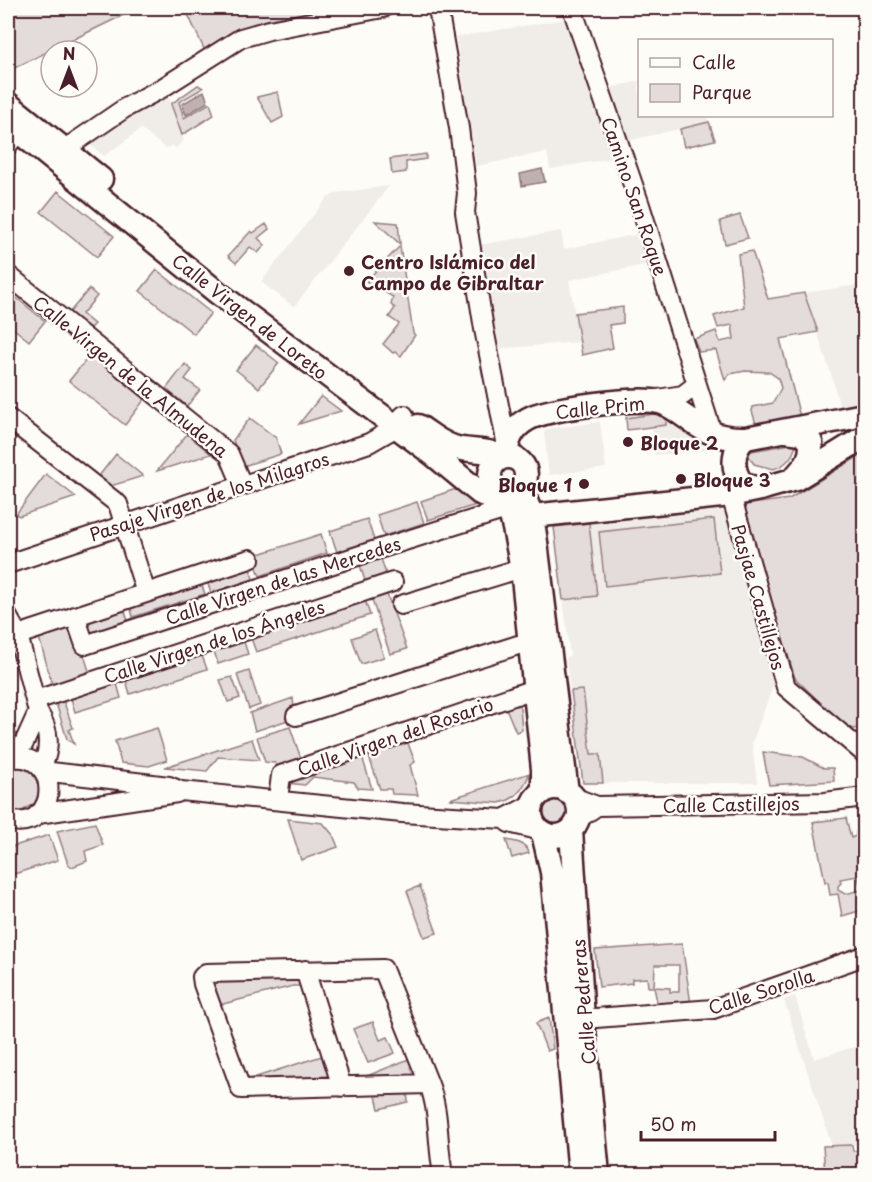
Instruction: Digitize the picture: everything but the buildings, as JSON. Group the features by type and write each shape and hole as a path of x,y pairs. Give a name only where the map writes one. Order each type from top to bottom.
{"main road":[{"name":"Calle Virgen de Loreto","path":"8,105 399,421 463,450 493,453 509,438"},
{"name":"Calle Virgen de Loreto","path":"11,133 227,300 504,495"},
{"name":"Calle Prim","path":"509,438 549,412 629,400 649,400 670,406 713,435 731,439 785,431 864,414"},
{"path":"785,431 802,433 811,442 811,456 808,463 793,480"},
{"path":"509,438 493,465 491,482 532,516 731,495 760,489 793,480 818,467 864,437"},
{"path":"504,495 526,478 526,472 509,438"},
{"path":"746,438 737,451 736,474 744,485 760,489"},
{"path":"504,495 522,568 543,769 538,798 531,818 541,831 557,836 572,809 555,789 538,798"},
{"name":"Calle Pedreras","path":"532,516 572,809 584,1019 598,1174"},
{"name":"Calle Pedreras","path":"541,831 552,872 580,1174"}],"street":[{"path":"65,149 125,108 162,88 241,38 270,30 383,8"},
{"path":"438,8 459,128 467,193 465,212 509,438"},
{"name":"Camino San Roque","path":"572,8 640,204 713,435"},
{"name":"Calle Virgen de la Almudena","path":"8,275 229,454 242,485"},
{"path":"649,400 683,394 696,385"},
{"path":"8,418 118,504 146,593"},
{"name":"Pasaje Virgen de los Milagros","path":"8,564 369,443 399,421"},
{"name":"Calle Virgen de las Mercedes","path":"75,616 85,645 381,548 504,495"},
{"name":"Pasjae Castillejos","path":"731,495 786,687 864,753"},
{"name":"Calle Virgen de las Mercedes","path":"18,635 250,559"},
{"path":"401,605 522,568"},
{"name":"Calle Virgen de los Ángeles","path":"37,706 393,582"},
{"path":"8,617 18,635 37,706 44,721 49,751 42,769 50,788 44,807 38,814"},
{"path":"296,716 518,645 529,644"},
{"name":"Calle Virgen del Rosario","path":"278,800 281,775 534,689"},
{"path":"9,759 24,743 37,706"},
{"name":"Calle Virgen del Rosario","path":"9,759 22,758 42,769 169,786 181,791 402,813 504,819 509,823 541,831"},
{"name":"Calle Virgen del Rosario","path":"12,823 38,814 169,795 181,791"},
{"name":"Calle Castillejos","path":"572,809 597,806 803,802 864,796"},
{"path":"504,819 521,812 538,798"},
{"name":"Calle Sorolla","path":"584,1019 713,1009 864,956"},
{"path":"429,1084 241,1089 202,977 206,973 383,969 429,1084 436,1105 439,1155 443,1174"},
{"path":"305,970 342,1087"}],"shaded area":[{"path":"566,19 613,158 550,169 547,152 476,166 456,37"},
{"path":"638,81 638,117 707,117 709,122 627,141 609,88"},
{"path":"204,91 208,102 186,115 182,104"},
{"path":"167,92 184,141 175,148 173,145 165,148 141,129 104,156 88,143 113,123"},
{"path":"542,169 545,182 522,186 520,174"},
{"path":"389,186 294,307 261,282 327,198 337,193"},
{"path":"561,231 564,249 639,234 650,264 569,280 580,342 495,349 479,245"},
{"path":"864,284 864,403 840,409 832,377 804,293"},
{"path":"666,417 707,450 655,455 652,427 666,425"},
{"path":"600,422 606,468 549,475 544,433 547,429"},
{"path":"726,507 776,678 752,743 757,783 583,783 566,659 570,655 554,527"},
{"path":"795,996 814,1059 857,1046 856,1031 864,1029 864,1144 832,1146 784,1000"}],"green space":[{"path":"8,8 138,8 74,39 39,39 39,56 8,71"},
{"path":"185,8 344,8 205,51"},
{"path":"198,85 203,88 179,102 184,118 210,103 214,115 182,135 171,104"},
{"path":"278,92 283,117 272,123 257,97"},
{"path":"709,122 715,140 684,147 680,129"},
{"path":"426,154 426,159 406,162 406,172 392,174 390,159"},
{"path":"58,191 114,236 97,257 41,212"},
{"path":"740,215 748,238 725,244 720,221"},
{"path":"375,221 398,223 400,244"},
{"path":"266,224 269,229 258,238 265,245 258,253 250,247 236,263 228,256 251,231 253,233"},
{"path":"400,246 415,335 401,356 393,353 383,344 399,324 389,317 395,308 391,305 393,297 366,281"},
{"path":"752,251 768,299 804,293 818,332 780,339 800,417 756,424 753,407 773,403 781,388 778,378 769,372 745,371 730,374 725,380 716,350 699,352 694,339 716,331 720,342 734,339 732,325 718,328 714,316 744,307 738,254"},
{"path":"157,270 211,313 194,334 140,291"},
{"path":"89,289 97,296 82,314 94,324 89,329 69,313"},
{"path":"8,291 45,321 29,341 8,324"},
{"path":"623,307 623,323 609,325 613,348 582,355 575,313"},
{"path":"256,345 279,363 259,388 236,370"},
{"path":"90,355 145,399 125,425 69,381"},
{"path":"185,364 192,370 185,379 200,390 187,406 166,389"},
{"path":"321,396 341,411 299,424"},
{"path":"661,413 666,417 666,425 627,430 626,418"},
{"path":"250,418 276,438 281,454 243,466 233,440"},
{"path":"187,434 211,454 157,471"},
{"path":"796,443 789,460 773,469 754,464 746,452"},
{"path":"864,453 864,728 847,729 795,678 757,556 744,505 789,499"},
{"path":"116,454 143,476 111,486 99,476"},
{"path":"46,474 76,497 19,516 16,514"},
{"path":"457,490 476,505 428,520 421,501"},
{"path":"417,502 424,523 384,536 377,515"},
{"path":"367,519 374,540 337,552 330,531"},
{"path":"714,519 720,573 605,586 599,532"},
{"path":"589,523 597,596 563,600 554,527"},
{"path":"321,534 327,553 260,576 253,556"},
{"path":"380,555 388,581 367,587 359,562"},
{"path":"249,564 253,579 211,593 206,578"},
{"path":"200,580 205,594 133,617 129,602"},
{"path":"385,589 407,649 390,654 370,594"},
{"path":"365,600 370,615 256,652 251,638"},
{"path":"123,605 128,621 86,634 81,619"},
{"path":"74,623 90,674 53,687 38,634"},
{"path":"375,630 384,657 361,664 352,638"},
{"path":"244,642 248,654 218,664 214,651"},
{"path":"201,653 207,669 130,694 125,677"},
{"path":"249,671 260,705 249,709 237,675"},
{"path":"232,677 240,698 228,702 220,680"},
{"path":"116,680 121,698 75,712 70,695"},
{"path":"583,690 591,754 600,754 603,783 583,783 571,691"},
{"path":"519,696 522,730 516,732 503,701"},
{"path":"62,697 73,728 69,730 74,744 67,739 55,700"},
{"path":"293,698 294,708 289,710 291,719 255,731 250,713"},
{"path":"290,727 303,764 281,772 275,763 265,762 257,737"},
{"path":"157,728 167,760 149,766 121,763 115,741"},
{"path":"406,738 415,762 410,765 418,795 392,794 391,789 380,789 367,751"},
{"path":"252,739 259,760 218,757 207,771 165,767"},
{"path":"763,752 803,757 824,768 833,768 834,781 769,785"},
{"path":"361,753 372,789 358,788 354,782 313,777 305,785 286,783 283,778"},
{"path":"13,767 32,773 38,783 38,796 35,803 22,811 8,810 8,769"},
{"path":"530,773 518,793 505,802 450,799"},
{"path":"554,796 565,801 570,812 565,823 554,828 543,823 538,812 543,801"},
{"path":"846,818 851,838 856,836 856,831 860,826 864,825 864,907 859,911 842,916 838,894 830,895 828,882 825,882 813,822","holes":["858,876 861,890 845,894 838,890 840,879"]},
{"path":"288,819 323,823 333,835 338,847 301,860"},
{"path":"95,823 103,845 85,851 87,861 72,867 68,864 57,831"},
{"path":"49,835 58,860 14,874 13,871 8,873 8,848"},
{"path":"506,840 523,845 529,853 512,858"},
{"path":"420,886 437,933 424,937 407,891"},
{"path":"682,944 691,1004 658,1007 654,987 648,987 647,978 632,979 632,983 599,987 595,950","holes":["655,965 679,965 679,992 670,992 670,988 654,987"]},
{"path":"302,978 304,986 293,986 219,1005 209,982"},
{"path":"549,1018 553,1049 547,1051 536,1023"},
{"path":"373,1022 380,1040 388,1037 395,1053 368,1063 353,1029"},
{"path":"325,1055 330,1077 250,1079"},
{"path":"414,1057 421,1078 357,1080"},
{"path":"407,1090 408,1102 379,1109 376,1096"},
{"path":"852,1145 853,1151 859,1150 861,1174 825,1174 823,1146"}],"place":[{"name":"Centro Islámico del Campo de Gibraltar","path":"349,271"},
{"name":"Bloque 2","path":"628,442"},
{"name":"Bloque 3","path":"681,479"},
{"name":"Bloque 1","path":"584,484"}]}
